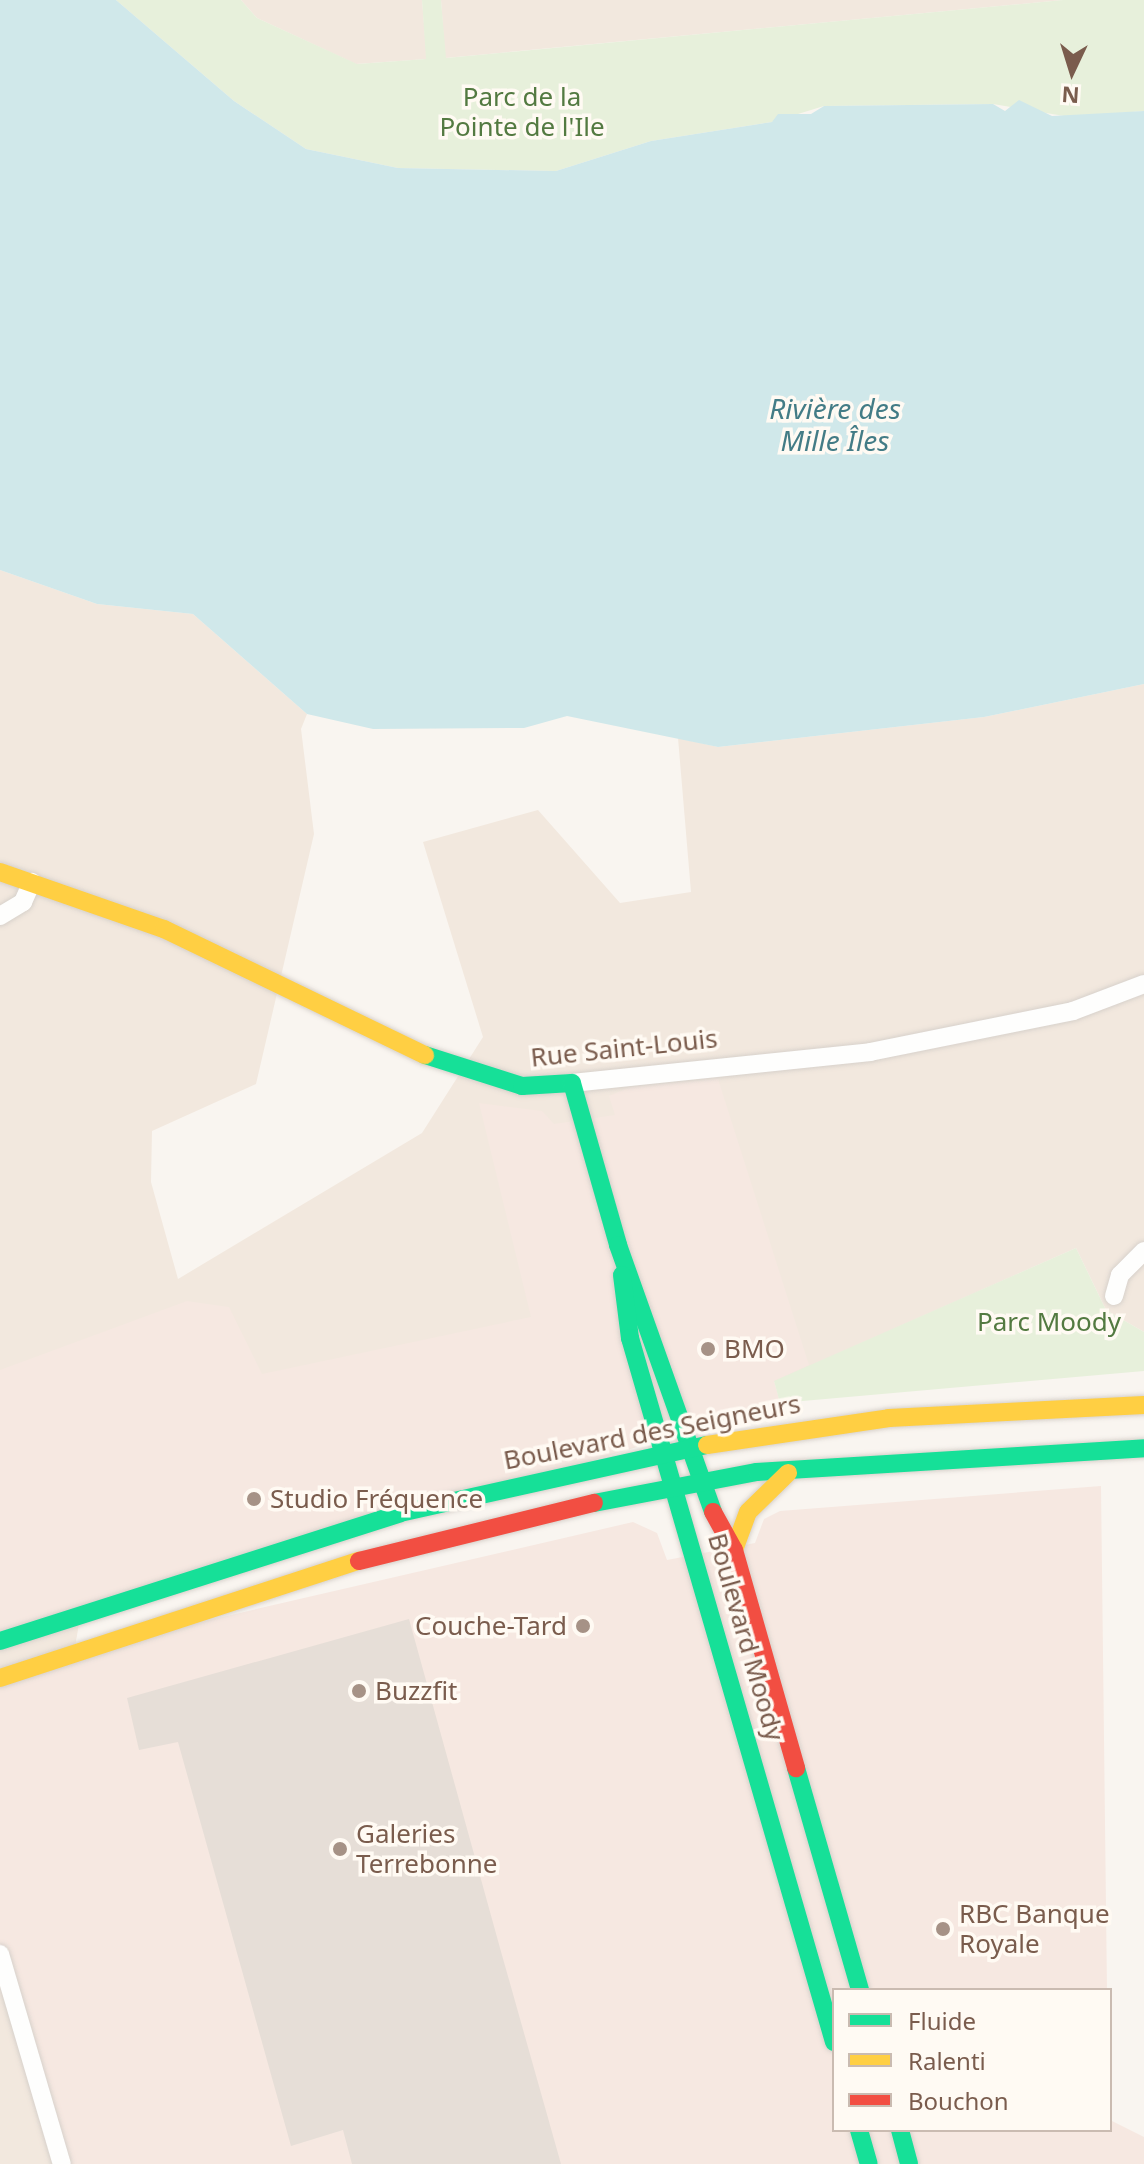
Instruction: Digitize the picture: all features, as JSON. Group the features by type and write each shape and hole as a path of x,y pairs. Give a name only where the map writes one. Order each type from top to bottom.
{"main road":[{"name":"Rue Saint-Louis","path":"0,872 164,929 455,1069 522,1086 572,1083"},
{"name":"Boulevard Moody","path":"572,1083 618,1245 734,1550 859,1988"},
{"name":"Boulevard Moody","path":"618,1245 630,1338 832,2035"},
{"name":"Boulevard des Seigneurs","path":"0,1641 400,1513 664,1451 889,1418 1144,1405"},
{"path":"0,1678 409,1545 675,1485 788,1473 1144,1448"},
{"path":"734,1550 748,1512 788,1473"},
{"path":"860,2132 869,2164"},
{"path":"901,2132 909,2164"}],"street":[{"path":"0,916 23,902 32,882"},
{"name":"Rue Saint-Louis","path":"572,1083 870,1052 1073,1011 1144,984"},
{"path":"1114,1296 1120,1275 1144,1251"},
{"path":"1,1954 62,2164"}],"shaded area":[{"path":"241,0 422,0 427,59 356,64 257,18"},
{"path":"441,0 1063,0 445,58"},
{"path":"0,570 97,604 193,614 307,714 301,729 314,834 256,1084 152,1131 151,1182 178,1279 422,1133 483,1037 423,842 538,810 620,903 691,892 678,738 718,747 984,717 1144,684 1144,1332 1106,1310 1076,1248 774,1382 780,1403 80,1618 66,1699 62,2164 0,2164"},
{"path":"718,1079 809,1365 774,1381 780,1403 0,1640 0,1370 187,1301 229,1307 262,1374 531,1317 479,1103 542,1111 554,1124 615,1115 609,1096 630,1087"},
{"path":"1101,1486 1107,1988 832,1988 832,2132 1112,2132 1112,2121 1144,2137 1144,2164 62,2164 0,1954 0,1678 88,1648 633,1522 657,1533 667,1560 755,1543 764,1519 780,1511"}],"green space":[{"name":"Parc de la Pointe de l'Ile","path":"116,0 241,0 257,18 357,64 426,59 422,0 441,0 446,58 1063,0 1144,0 1144,111 1070,117 993,104 824,106 772,122 651,141 556,171 398,168 306,149 234,101"},
{"name":"Parc Moody","path":"1076,1248 1106,1310 1144,1332 1144,1371 780,1403 774,1381"}],"water":[{"name":"Rivière des Mille Îles","path":"0,0 116,0 234,101 306,149 398,168 556,171 651,141 772,122 778,114 811,114 824,106 993,104 1005,111 1019,100 1052,116 1144,111 1144,684 984,717 718,747 567,716 524,728 373,729 307,714 193,614 97,604 0,570"}],"building":[{"name":"Galeries Terrebonne","path":"409,1619 561,2164 352,2164 343,2130 291,2146 178,1742 139,1750 127,1698"}],"traffic: fast":[{"path":"425,1055 522,1086 572,1083 618,1245 713,1512"},
{"path":"622,1275 630,1338 832,2035"},
{"path":"0,1641 400,1513 707,1445"},
{"path":"594,1503 757,1472 1144,1448"},
{"path":"796,1768 859,1988"},
{"path":"860,2132 869,2164"},
{"path":"901,2132 909,2164"}],"traffic: slow":[{"path":"0,872 164,929 425,1055"},
{"path":"707,1445 889,1418 1144,1405"},
{"path":"734,1550 748,1512 788,1473"},
{"path":"0,1678 359,1561"}],"traffic: jam":[{"path":"359,1561 594,1503"},
{"path":"713,1512 734,1550 796,1768"}],"place":[{"name":"BMO","path":"708,1349"},
{"name":"Studio Fréquence","path":"254,1499"},
{"name":"Couche-Tard","path":"583,1626"},
{"name":"Buzzfit","path":"359,1691"},
{"name":"Galeries Terrebonne","path":"340,1849"},
{"name":"RBC Banque Royale","path":"943,1929"}]}
